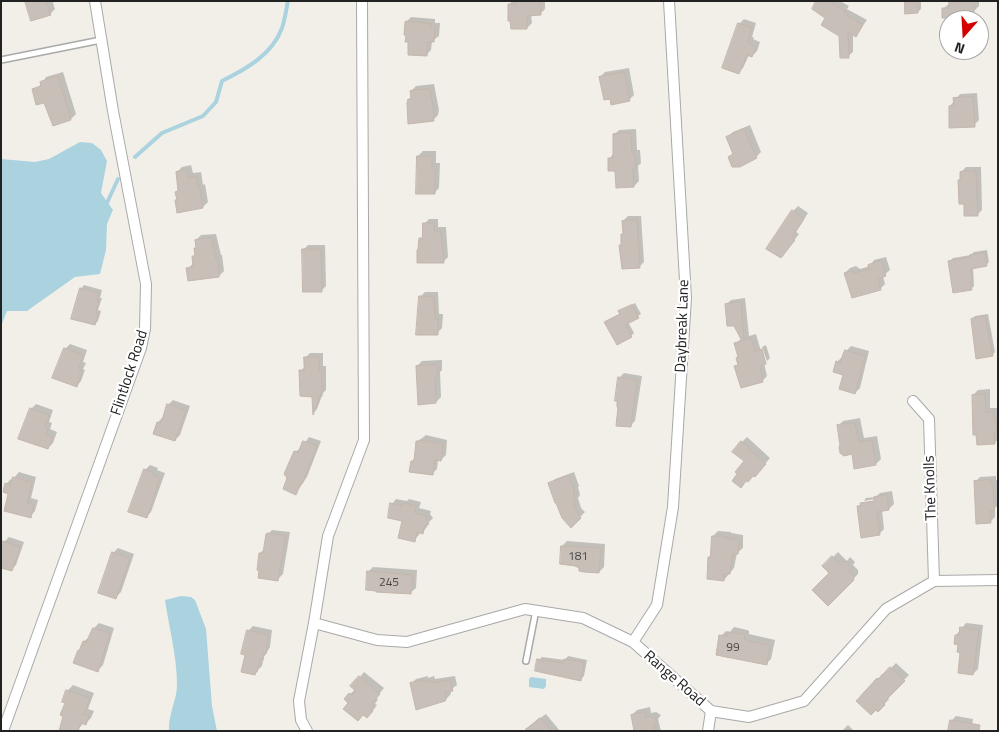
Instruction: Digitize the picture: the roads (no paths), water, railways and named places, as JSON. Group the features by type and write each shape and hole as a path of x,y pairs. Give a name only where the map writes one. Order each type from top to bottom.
{"street":[{"name":"Flintlock Road","path":"3,731 141,348 145,329 146,284 112,111 95,1"},
{"path":"307,731 302,720 299,700 328,536 364,440 362,1"},
{"name":"Daybreak Lane","path":"632,642 657,605 670,527 673,507 685,317 686,298 669,1"},
{"name":"The Knolls","path":"914,401 929,419 934,581"},
{"name":"Range Road","path":"314,623 377,640 407,642 525,609 583,618 632,642 711,711 749,717 804,701 886,609 934,581 998,580"},
{"path":"708,731 711,711"}],"lane":[{"path":"1,60 102,40"},
{"path":"526,661 536,610"}],"water":[{"path":"80,142 92,143 101,150 107,161 101,193 113,210 107,224 106,250 100,274 75,277 27,311 7,311 1,326 1,159 35,162 49,159"},
{"path":"181,596 191,597 195,600 206,629 212,706 217,731 169,731 176,696 177,674 165,600"},
{"path":"531,677 546,679 544,689 529,687 529,679"}],"waterway":[{"path":"135,157 162,133 203,116 216,102 222,81 249,66 272,46 282,28 288,1"},
{"path":"106,205 118,179"}]}
